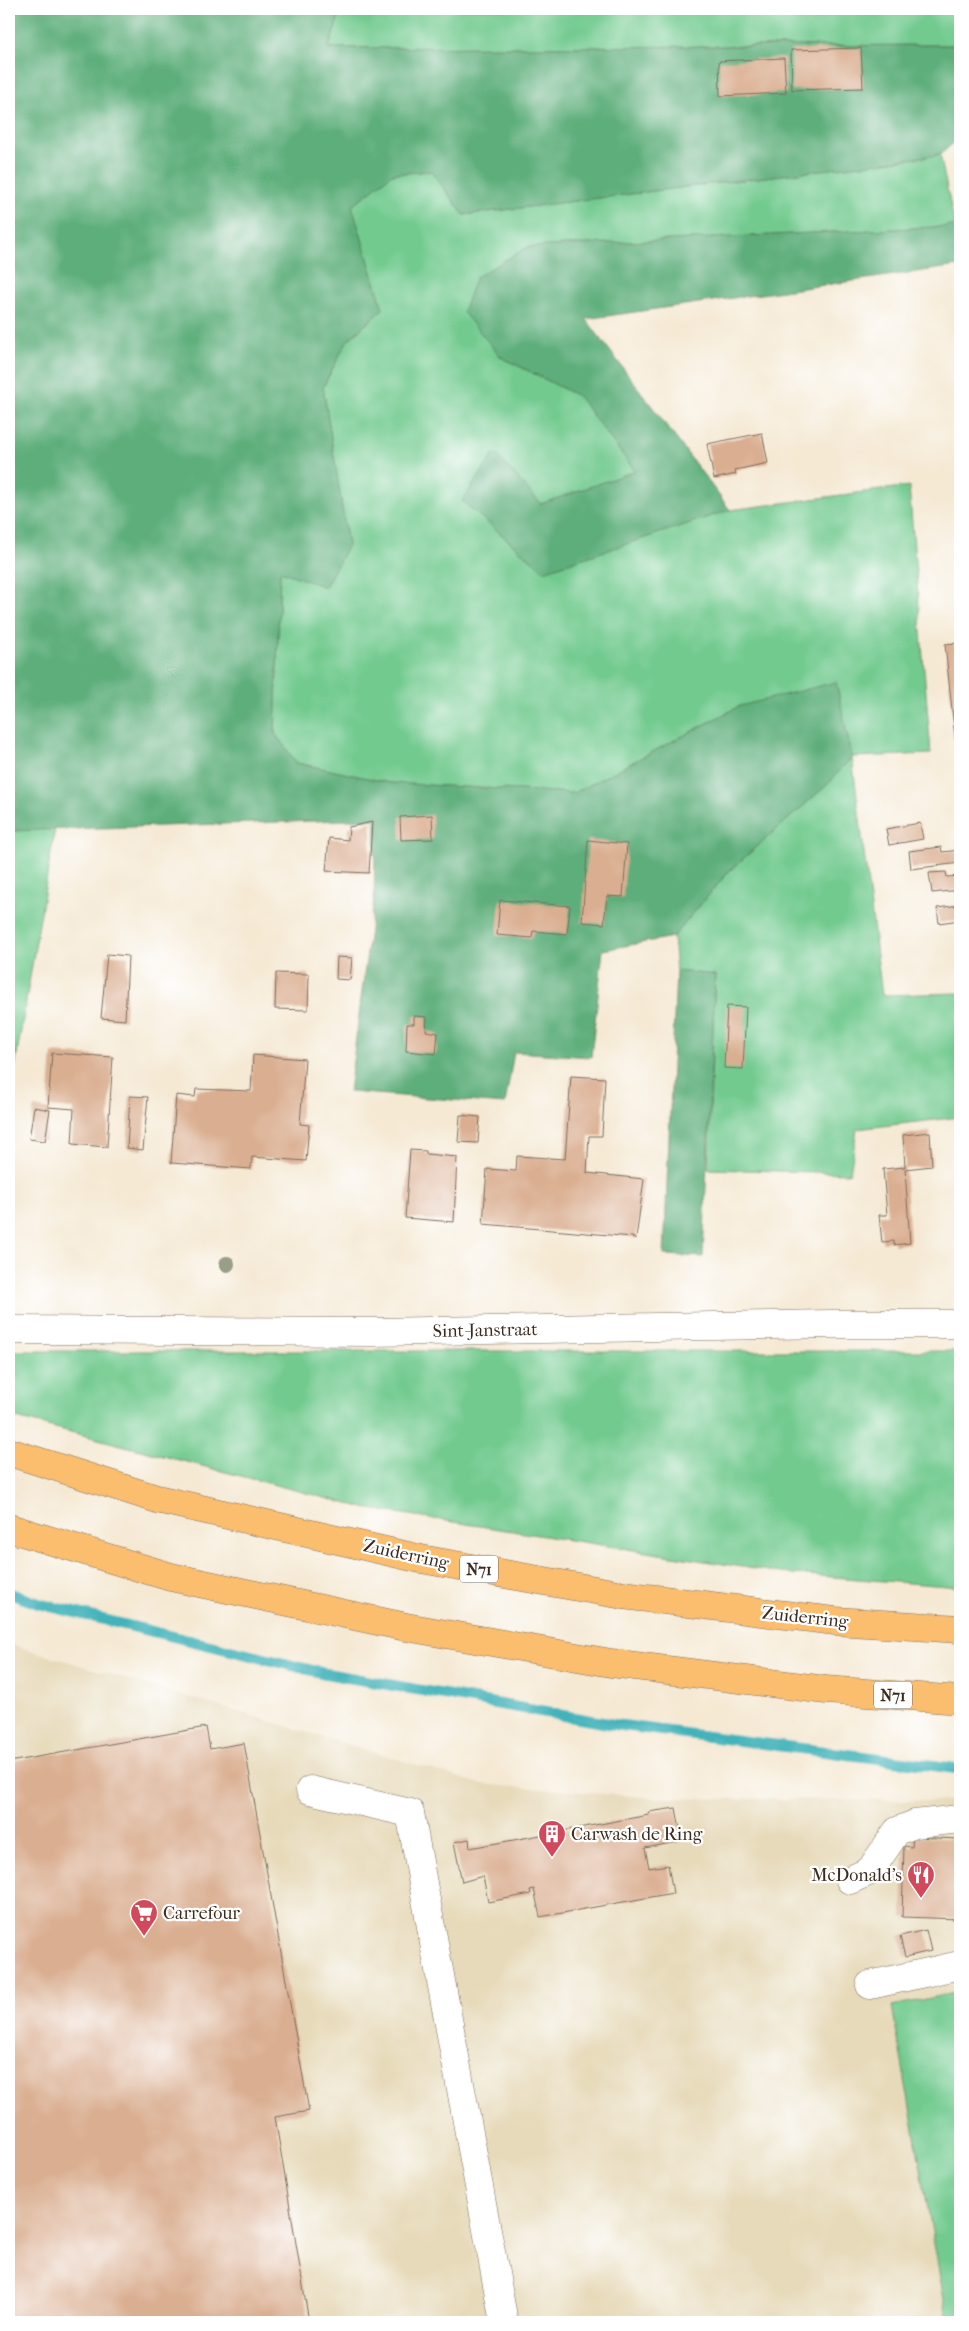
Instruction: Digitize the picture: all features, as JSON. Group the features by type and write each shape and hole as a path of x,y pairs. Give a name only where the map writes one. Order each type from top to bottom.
{"highway":[{"name":"Zuiderring","path":"9,1452 157,1499 420,1559 623,1595 835,1621 960,1629"},
{"name":"N71","path":"9,1528 171,1577 406,1627 611,1663 826,1690 960,1700"}],"street":[{"name":"Sint-Janstraat","path":"9,1330 372,1332 821,1324 960,1324"},
{"path":"310,1790 410,1814 504,2322"},
{"path":"850,1880 870,1871 897,1831 915,1824 960,1819"},
{"path":"870,1985 960,1965"}],"shaded area":[{"path":"9,1644 481,1784 656,1798 960,1801 960,2322 9,2322"}],"green space":[{"path":"9,9 341,9 329,48 960,45 960,137 940,155 464,215 431,171 392,174 352,206 383,309 347,341 323,387 348,545 325,587 280,571 275,734 297,763 390,783 574,793 740,706 836,682 852,757 826,786 729,871 673,937 603,950 591,1057 514,1052 505,1104 349,1092 374,898 376,819 9,831"},
{"path":"341,9 960,9 960,45 329,48"},
{"path":"940,155 955,226 528,247 501,357 578,396 635,471 541,504 544,570 730,510 909,486 931,754 852,757 740,706 574,793 390,783 297,763 275,734 280,571 348,545 323,387 347,341 383,309 352,206 391,174 431,171 464,215"},
{"path":"955,226 958,266 586,319 730,510 544,571 462,501 495,453 541,504 635,471 578,396 501,357 463,312 476,277 528,247"},
{"path":"852,757 882,995 960,993 960,1117 857,1129 850,1173 708,1169 715,975 676,971 673,937 729,871 826,786"},
{"path":"55,829 9,1102 9,831"},
{"path":"676,971 715,975 703,1257 664,1255"},
{"path":"9,1351 960,1351 960,1587 781,1573 364,1508 9,1416"},
{"path":"960,1992 960,2322 948,2322 892,2006"}],"building":[{"path":"861,48 863,88 792,90 791,50"},
{"path":"784,58 786,93 720,96 719,61"},
{"path":"762,433 768,463 735,470 736,474 714,479 707,444"},
{"path":"960,643 960,766 958,766 945,644"},
{"path":"432,815 433,839 401,840 400,817"},
{"path":"372,822 369,873 326,871 329,838 348,840 349,827"},
{"path":"920,823 923,839 889,845 886,829"},
{"path":"588,840 627,844 623,897 607,896 604,924 582,922"},
{"path":"941,847 942,852 960,850 960,863 911,869 909,851"},
{"path":"946,872 947,877 960,876 960,890 932,893 929,873"},
{"path":"500,900 570,906 567,934 533,931 532,938 497,935"},
{"path":"960,905 960,920 939,923 937,908"},
{"path":"107,954 128,956 125,1020 101,1018"},
{"path":"337,957 352,958 350,980 336,979"},
{"path":"276,973 309,974 308,1010 275,1009"},
{"path":"727,1006 746,1007 743,1069 724,1068"},
{"path":"414,1016 427,1017 426,1031 438,1033 436,1054 406,1051 407,1024 414,1024"},
{"path":"52,1053 113,1057 107,1147 72,1144 74,1109 48,1107"},
{"path":"253,1055 305,1059 300,1124 309,1125 306,1161 252,1157 251,1169 171,1163 176,1095 195,1097 196,1089 251,1091"},
{"path":"571,1076 605,1078 602,1136 589,1136 587,1173 644,1179 636,1239 632,1237 483,1224 487,1169 516,1171 517,1156 565,1159"},
{"path":"130,1096 148,1097 143,1150 127,1148"},
{"path":"34,1107 50,1110 45,1141 29,1139"},
{"path":"460,1115 480,1117 478,1143 458,1142"},
{"path":"930,1132 932,1166 905,1169 910,1243 894,1245 894,1241 882,1242 879,1215 887,1215 883,1169 905,1167 903,1135"},
{"path":"410,1150 426,1151 426,1154 457,1157 454,1222 405,1218"},
{"name":"Carrefour","path":"206,1727 210,1749 244,1743 309,2111 275,2117 309,2322 9,2322 9,1762"},
{"name":"Carwash de Ring","path":"676,1808 682,1841 645,1848 649,1868 668,1865 673,1893 540,1917 534,1889 530,1890 531,1894 488,1902 483,1876 462,1882 454,1842 469,1839 470,1848 649,1815 648,1812"},
{"path":"913,1837 960,1839 960,1919 902,1917 904,1846 912,1847"},
{"path":"926,1930 931,1951 905,1957 900,1936"}],"waterway":[{"path":"9,1593 40,1604 323,1673 611,1724 960,1769"}],"place":[{"name":"Carwash de Ring","path":"552,1858"},
{"name":"McDonald's","path":"921,1899"},
{"name":"Carrefour","path":"144,1937"}]}
